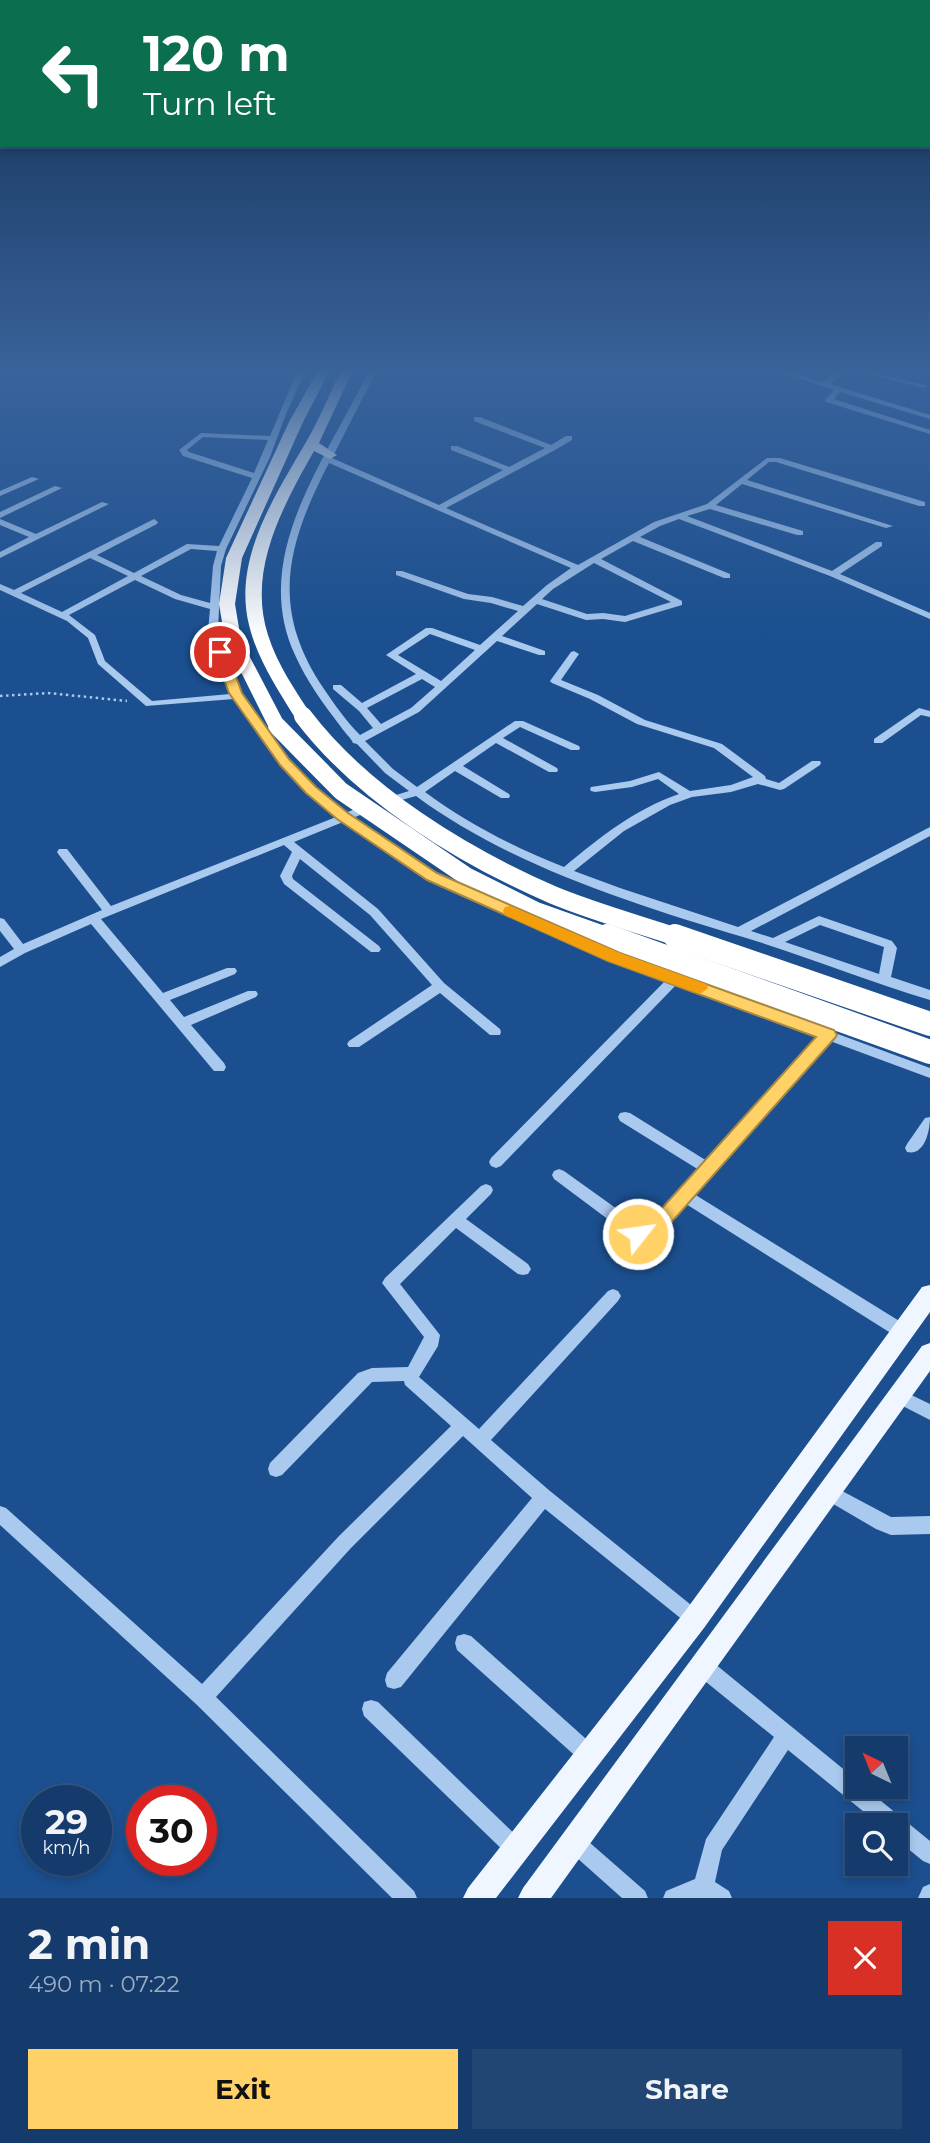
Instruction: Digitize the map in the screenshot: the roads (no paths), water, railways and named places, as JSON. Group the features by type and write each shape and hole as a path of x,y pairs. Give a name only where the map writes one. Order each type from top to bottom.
{"highway":[{"path":"272,461 234,558 227,604 233,640 277,726 341,791 466,876 536,911 930,1052"},
{"path":"301,461 271,521 256,567 254,609 261,638 280,680 303,716 322,741 376,791 470,853 554,895 930,1024"}],"main road":[{"path":"478,1898 695,1619 930,1294"},
{"path":"533,1898 930,1353"}],"street":[{"path":"206,461 257,477"},
{"path":"264,461 222,549 217,566 213,631 237,696 284,762 311,790 339,813 432,876 614,957 930,1073"},
{"path":"326,461 290,541 284,592 293,645 322,698 357,741 381,764 414,789 514,850 617,892 930,995"},
{"path":"336,461 578,568"},
{"path":"486,461 510,470"},
{"path":"439,508 528,461"},
{"path":"357,741 415,710 535,600 578,568 657,524 710,506 763,463 770,461"},
{"path":"774,461 922,504"},
{"path":"0,494 35,479"},
{"path":"741,481 889,527"},
{"path":"0,515 58,488"},
{"path":"0,555 105,504"},
{"path":"710,506 800,533"},
{"path":"681,516 833,574 930,616"},
{"path":"13,594 154,522"},
{"path":"0,523 36,537"},
{"path":"632,537 727,576"},
{"path":"63,615 194,544 222,549"},
{"path":"833,574 879,544"},
{"path":"90,555 178,597 214,607"},
{"path":"535,600 586,618 603,615 625,619 679,603 594,559"},
{"path":"399,573 467,597 492,600 525,610"},
{"path":"0,587 63,615 92,637 101,662 150,704 237,696"},
{"path":"441,686 391,655 425,631 434,630 482,649"},
{"path":"495,637 542,653"},
{"path":"574,654 555,681 594,697 640,722 718,746 760,776 758,780"},
{"path":"360,707 422,675"},
{"path":"337,687 360,707 379,729"},
{"path":"878,741 919,711 930,713"},
{"path":"0,963 21,950 109,911 286,841 339,813 414,789 455,766 514,725 522,723 575,748"},
{"path":"495,738 553,770"},
{"path":"566,871 620,829 679,797 726,791 758,780 780,787 816,762"},
{"path":"455,766 505,796"},
{"path":"595,789 625,785 659,775 688,795"},
{"path":"739,932 930,831"},
{"path":"286,841 374,912 440,986 495,1032"},
{"path":"63,852 109,911"},
{"path":"298,852 287,873 288,881 375,949"},
{"path":"93,918 219,1067"},
{"path":"773,943 812,922 827,921 891,947 884,980"},
{"path":"0,922 21,950"},
{"path":"162,998 232,971"},
{"path":"496,1162 675,979"},
{"path":"354,1044 440,986"},
{"path":"182,1023 252,994"},
{"path":"559,1175 638,1234 648,1236 828,1035"},
{"path":"625,1117 709,1170"},
{"path":"912,1148 930,1122"},
{"path":"486,1190 390,1283 432,1335 432,1341 411,1380 544,1496 695,1619"},
{"path":"685,1196 903,1332"},
{"path":"455,1219 523,1269"},
{"path":"480,1440 613,1296"},
{"path":"276,1469 364,1378 372,1375 412,1374"},
{"path":"899,1396 930,1412"},
{"path":"203,1696 345,1542 463,1426"},
{"path":"829,1492 881,1523 891,1526 930,1525"},
{"path":"394,1680 544,1496"},
{"path":"0,1514 203,1696 407,1898"},
{"path":"464,1643 588,1754"},
{"path":"702,1666 880,1813"},
{"path":"371,1709 517,1850"},
{"path":"704,1886 713,1846 786,1736"},
{"path":"908,1836 930,1854"},
{"path":"573,1842 638,1898"},
{"path":"673,1898 695,1887 704,1886 722,1898"}]}
